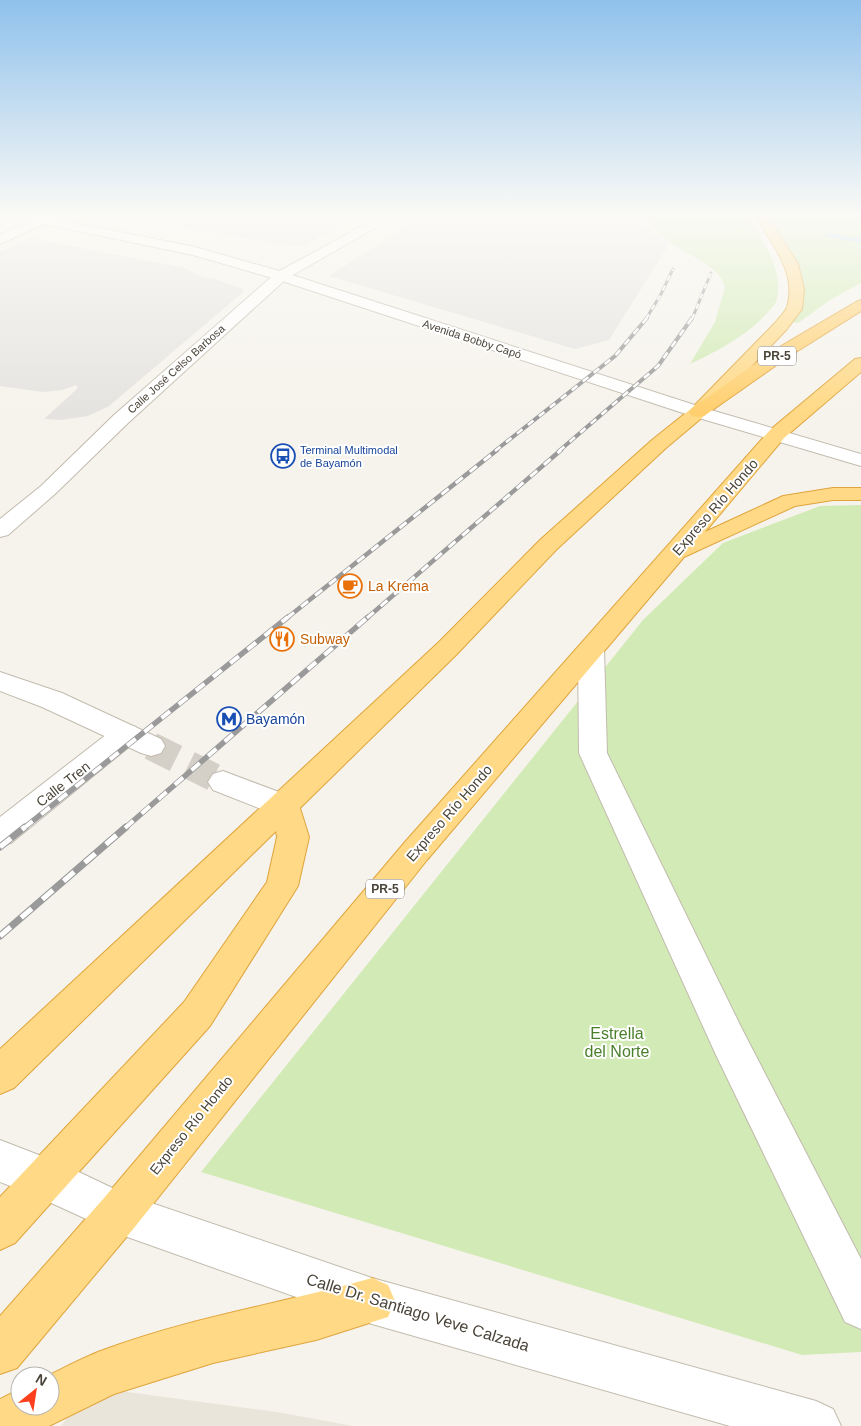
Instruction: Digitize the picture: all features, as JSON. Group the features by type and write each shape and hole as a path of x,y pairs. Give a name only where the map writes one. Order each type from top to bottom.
{"highway":[{"path":"698,412 781,326 794,309 797,300 795,281"},
{"name":"PR-5","path":"0,1076 448,648 548,545 659,444 698,412 782,353 861,305"},
{"name":"Expreso Río Hondo","path":"0,1350 119,1213 416,851 777,434 861,363"},
{"path":"675,553 790,500 833,494 861,494"},
{"path":"0,1228 197,1014 282,886 293,837 284,806"},
{"path":"60,1395 107,1372 213,1340 316,1317 372,1301"},
{"path":"0,1426 18,1416"}],"street":[{"name":"Calle José Celso Barbosa","path":"0,530 48,490 120,419 276,281"},
{"name":"Avenida Bobby Capó","path":"295,281 698,412 861,460"},
{"path":"592,649 593,753 729,1042 861,1306"},
{"name":"Calle Tren","path":"0,681 52,700 139,740 0,834"},
{"path":"223,782 284,806"},
{"name":"Calle Dr. Santiago Veve Calzada","path":"0,1161 47,1179 119,1213 372,1301 816,1426"}],"shaded area":[{"path":"0,281 220,281 243,289 242,293 109,406 88,416 61,420 44,419 78,388 76,385 62,390 43,392 0,386"},
{"path":"344,281 646,281 609,340 575,349"},
{"path":"90,1387 277,1412 353,1426 61,1426"}],"green space":[{"path":"723,281 778,281 776,302 761,320 742,335 690,364 715,322 725,287"},
{"path":"803,281 861,281 861,283 830,300 798,323 792,322 800,303"},
{"name":"Estrella del Norte","path":"861,505 861,1352 802,1355 201,1172 643,620 723,543 820,506"}],"tunnel":[{"path":"151,746 223,782"}],"railway":[{"path":"646,319 667,281"},
{"path":"692,319 708,281"},
{"path":"495,451 615,356 647,318"},
{"path":"559,451 658,366 692,318"},
{"path":"287,618 497,450"},
{"path":"367,618 561,450"},
{"path":"24,828 288,617"},
{"path":"125,828 368,617"},
{"path":"0,847 25,827"},
{"path":"0,936 126,827"}],"place":[{"name":"Terminal Multimodal de Bayamón","path":"283,456"},
{"name":"La Krema","path":"350,586"},
{"name":"Subway","path":"282,639"},
{"name":"Bayamón","path":"229,719"}]}
